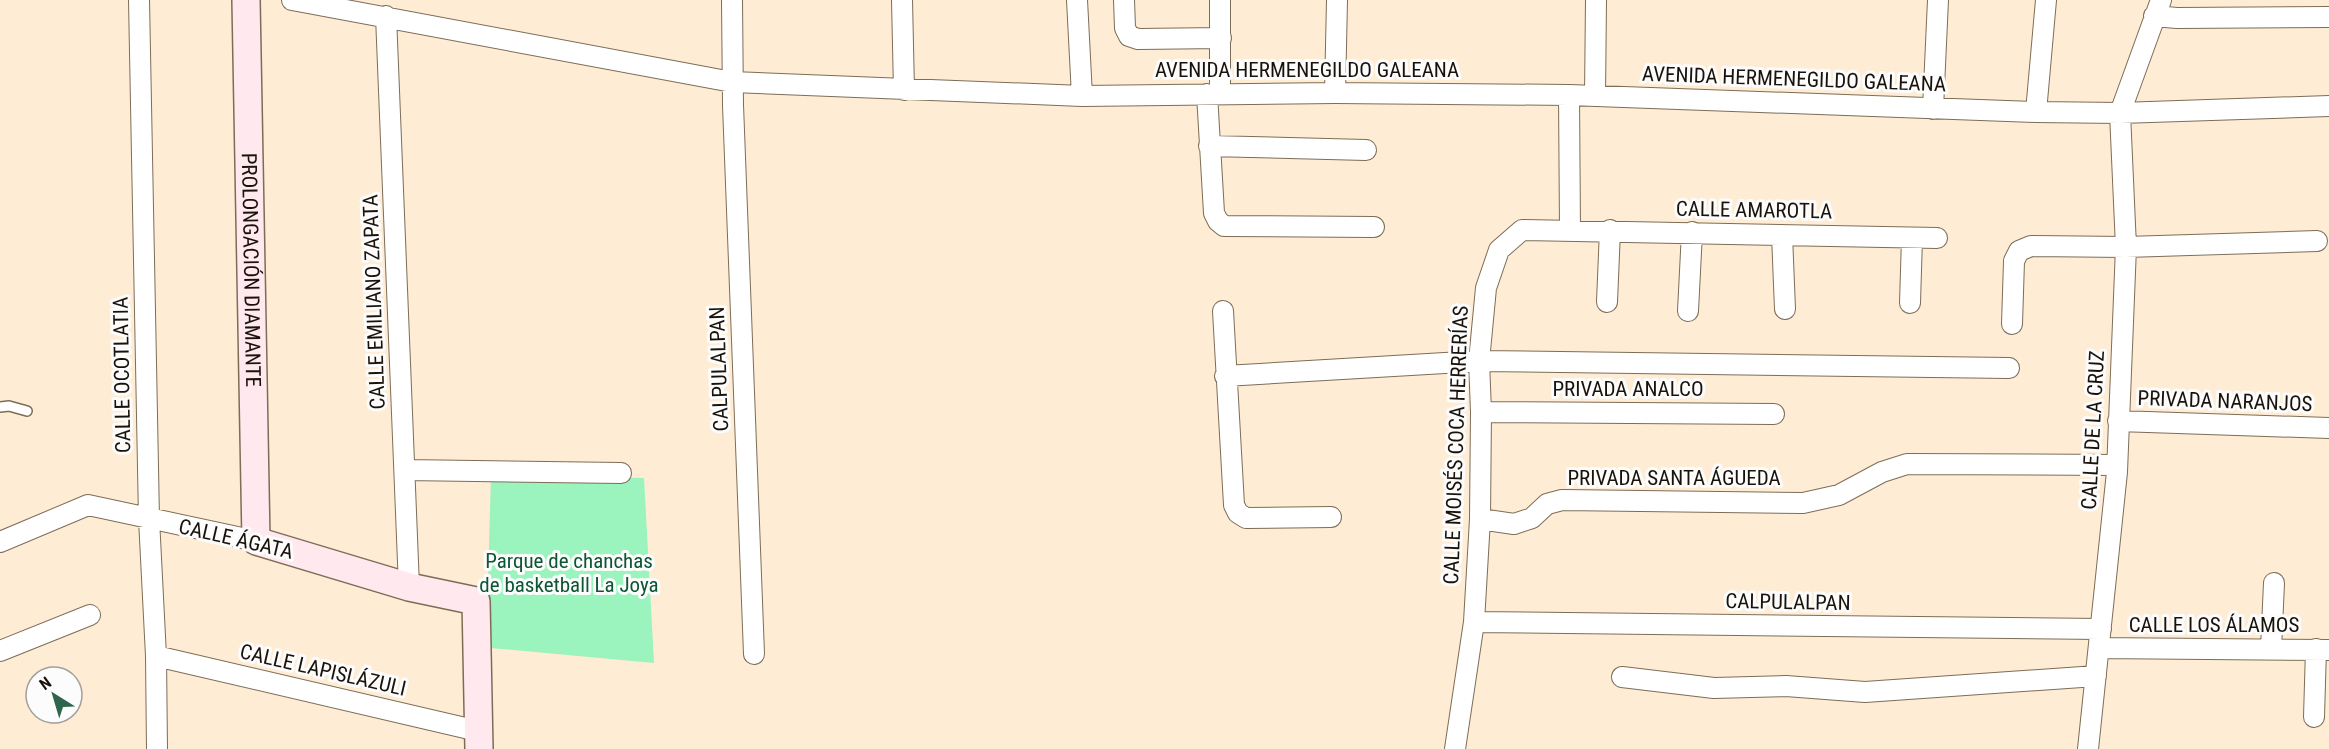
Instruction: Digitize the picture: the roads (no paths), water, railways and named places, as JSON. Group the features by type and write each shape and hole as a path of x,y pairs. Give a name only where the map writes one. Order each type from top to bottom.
{"street":[{"name":"CALLE OCOTLATIA","path":"139,0 149,519 156,656 157,749"},
{"name":"PROLONGACIÓN DIAMANTE","path":"246,0 256,541"},
{"name":"AVENIDA HERMENEGILDO GALEANA","path":"292,0 732,82 1082,96 1335,93 1569,94 2036,112 2120,113 2329,106"},
{"name":"CALPULALPAN","path":"732,0 732,82 754,654"},
{"path":"902,0 904,90"},
{"path":"1077,0 1082,96"},
{"path":"1124,0 1125,28 1129,36 1138,39 1221,38"},
{"path":"1220,0 1221,38 1209,146 1214,213 1218,221 1224,226 1374,227"},
{"path":"1335,93 1337,0"},
{"path":"1595,96 1596,0"},
{"path":"1933,109 1938,0"},
{"path":"2036,112 2046,0"},
{"path":"2120,113 2158,8 2177,18 2329,17"},
{"name":"CALLE EMILIANO ZAPATA","path":"386,16 409,587"},
{"path":"1569,94 1570,230"},
{"name":"CALLE DE LA CRUZ","path":"2088,749 2117,465 2126,247 2120,113"},
{"path":"1209,146 1366,150"},
{"name":"CALLE MOISÉS COCA HERRERÍAS","path":"1455,749 1474,622 1480,519 1479,361 1486,288 1499,250 1522,230 1570,230"},
{"name":"CALLE AMAROTLA","path":"1570,230 1936,238"},
{"path":"1607,302 1610,230"},
{"path":"1688,311 1692,232"},
{"path":"1782,235 1785,309"},
{"path":"1910,303 1912,238"},
{"path":"2012,324 2014,261 2019,251 2031,246 2126,247 2317,241"},
{"path":"1223,311 1234,505 1238,513 1246,518 1331,517"},
{"path":"1225,376 1479,361 2009,368"},
{"name":"PRIVADA ANALCO","path":"1481,412 1774,414"},
{"name":"PRIVADA NARANJOS","path":"2118,421 2329,428"},
{"name":"PRIVADA SANTA ÁGUEDA","path":"1480,519 1514,524 1532,518 1547,504 1562,500 1803,502 1839,495 1882,472 1907,464 2117,465"},
{"path":"405,470 621,473"},
{"name":"CALLE ÁGATA","path":"0,542 88,505 256,541 409,587 476,601 479,740"},
{"path":"2271,649 2274,583"},
{"path":"0,651 90,615"},
{"name":"CALPULALPAN","path":"1474,622 2100,638"},
{"name":"CALLE LOS ÁLAMOS","path":"2100,638 2271,649 2322,649"},
{"path":"2314,717 2322,649"},
{"name":"CALLE LAPISLÁZULI","path":"156,656 479,740"},
{"path":"1622,677 1714,688 1786,686 1865,692 2096,676"}],"lane":[{"path":"0,407 9,406 27,411"}],"park label":[{"name":"Parque de chanchas de basketball La Joya","path":"569,573"}]}
